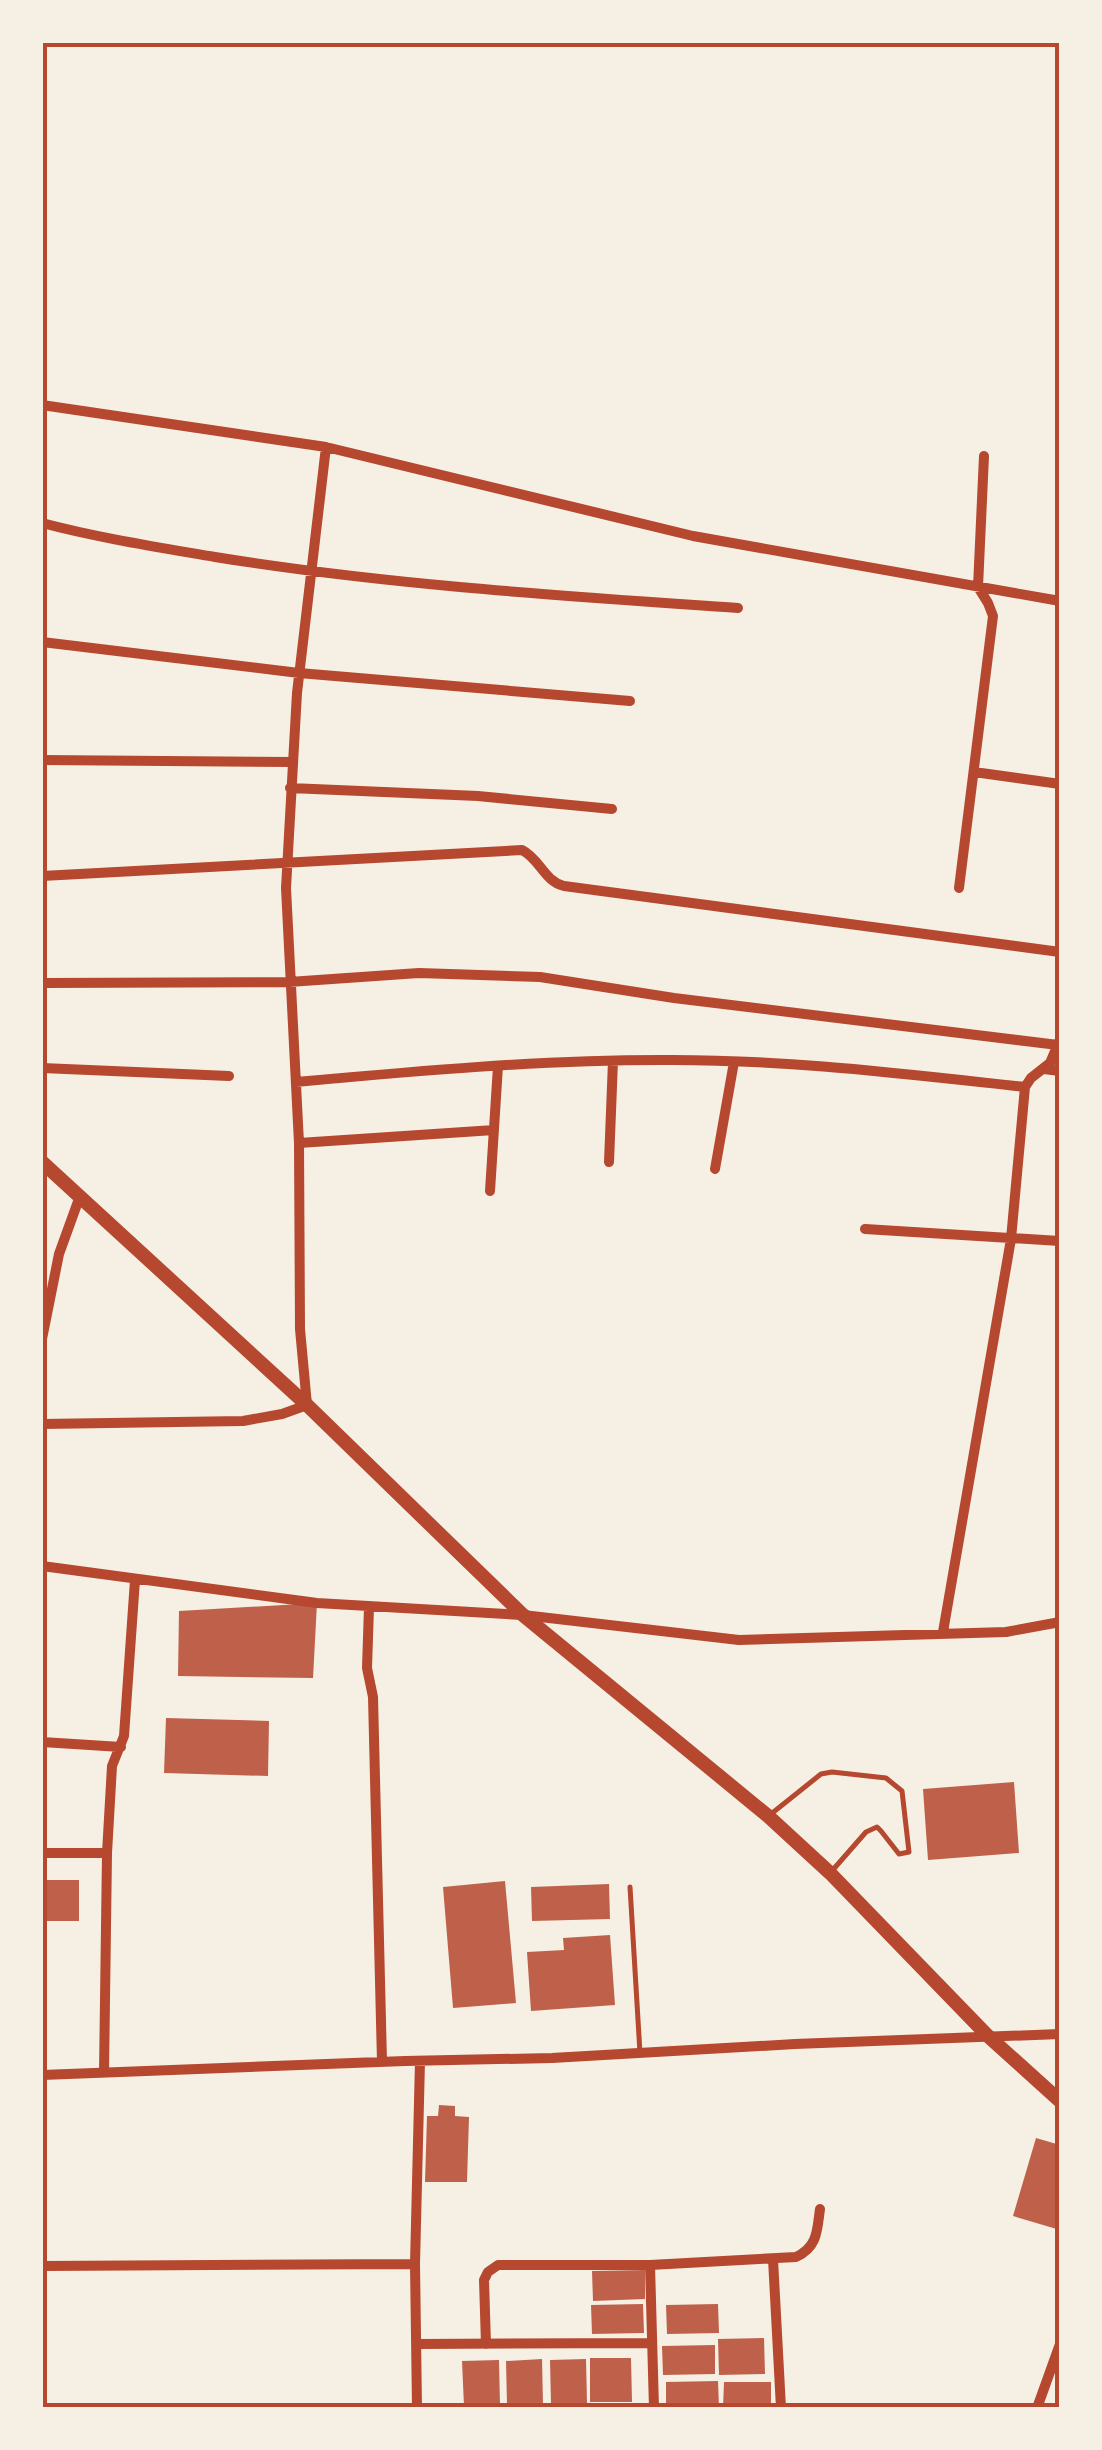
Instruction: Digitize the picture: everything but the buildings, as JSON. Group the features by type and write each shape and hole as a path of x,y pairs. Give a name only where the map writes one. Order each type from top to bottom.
{"street":[{"path":"42,405 326,447 693,536 1060,601"},
{"path":"307,1405 300,1329 299,1143 289,982 287,863 299,673 326,447"},
{"path":"959,888 993,616 978,586 984,456"},
{"path":"42,524 97,538 310,572 738,608"},
{"path":"42,642 299,673 630,702"},
{"path":"42,760 292,762"},
{"path":"974,772 1060,784"},
{"path":"290,788 478,796 612,808"},
{"path":"42,876 522,850 554,883 564,886 1060,952"},
{"path":"42,983 289,982 419,973 540,977 674,998 1059,1042 1044,1069 1026,1087 1010,1239 943,1632"},
{"path":"296,1082 445,1068 662,1060 834,1066 1026,1087"},
{"path":"609,1162 612,1062"},
{"path":"715,1169 734,1062"},
{"path":"490,1192 498,1066"},
{"path":"42,1068 229,1076"},
{"path":"1044,1069 1060,1071"},
{"path":"299,1143 494,1130"},
{"path":"42,1162 307,1405 524,1615 768,1816 988,2036 1060,2101"},
{"path":"42,1339 59,1254 80,1196"},
{"path":"864,1229 1060,1240"},
{"path":"42,1424 243,1421 307,1405"},
{"path":"42,1566 317,1603 524,1615 739,1640 1006,1632 1060,1622"},
{"path":"104,2073 106,1853 112,1766 121,1747 136,1580"},
{"path":"369,1607 382,2062"},
{"path":"42,1742 121,1747"},
{"path":"42,1853 106,1853"},
{"path":"42,2075 552,2058 1060,2034"},
{"path":"417,2408 415,2264 420,2061"},
{"path":"486,2344 484,2280 498,2265 650,2265 796,2257 808,2252 815,2242 820,2209"},
{"path":"773,2259 781,2408"},
{"path":"42,2266 415,2264"},
{"path":"650,2265 654,2408"},
{"path":"416,2344 652,2343"},
{"path":"1037,2408 1060,2344"}],"lane":[{"path":"768,1816 821,1774 886,1778 895,1783 902,1791 909,1852 899,1854 881,1830 872,1828 830,1874"},
{"path":"630,1886 640,2053"}]}
